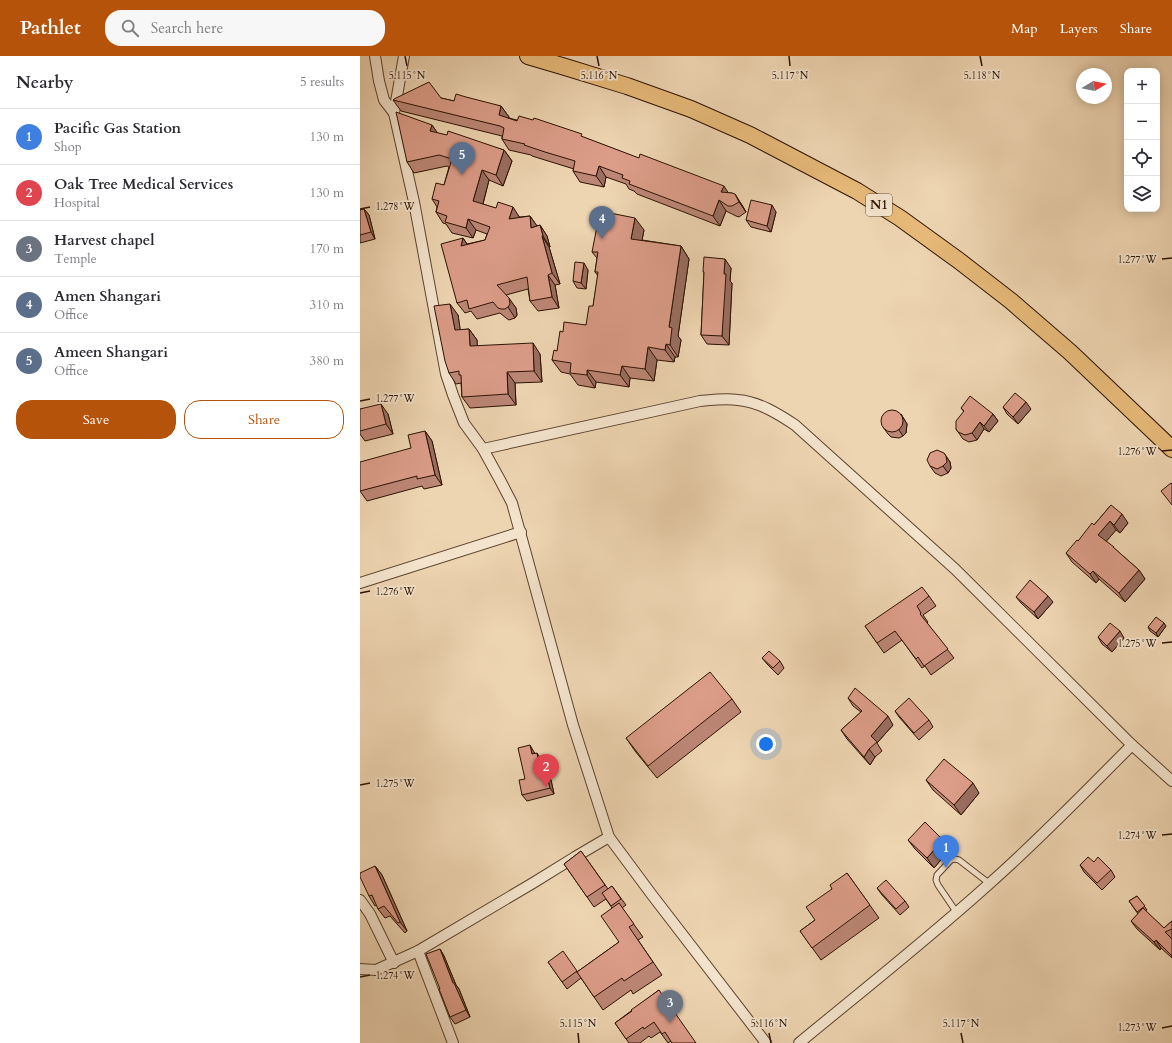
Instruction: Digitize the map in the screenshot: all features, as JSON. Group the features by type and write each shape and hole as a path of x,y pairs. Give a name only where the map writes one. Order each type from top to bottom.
{"highway":[{"name":"N1","path":"528,56 627,86 691,109 750,135 857,191 900,218 958,260 1011,302 1070,352 1172,449"}],"street":[{"path":"375,56 378,81 384,100 394,113"},
{"path":"404,56 394,113 414,202 446,374 452,395 464,423 483,449 512,503 573,725 610,838 766,1043"},
{"path":"483,449 700,401 723,399 738,400 776,412 795,424 955,569 1132,745 1172,780"},
{"path":"360,583 521,532"},
{"path":"799,1043 990,884 1049,830 1132,745"},
{"path":"360,968 376,970 418,951 533,883 574,856 610,838"},
{"path":"360,900 370,914 394,963"},
{"path":"418,951 453,1043"}],"lane":[{"path":"957,913 936,880 938,875 951,860 960,860 990,884"}],"building":[{"path":"429,82 441,98 454,101 456,94 501,106 499,115 517,121 519,116 533,120 534,118 582,134 581,136 639,158 640,154 724,186 721,192 735,194 739,202 732,206 728,206 719,200 713,216 629,184 630,181 622,178 623,175 599,166 596,176 573,171 575,161 524,145 525,144 502,139 504,128 500,126 393,100"},
{"path":"396,112 432,125 430,131 447,135 448,131 504,150 496,175 482,170 473,201 496,208 498,202 513,207 509,219 530,216 531,228 540,225 552,273 548,275 552,297 530,301 527,277 497,285 509,298 510,304 505,309 498,308 493,302 469,309 467,300 457,303 441,244 463,238 461,246 485,240 490,227 468,219 466,228 445,222 447,216 436,212 439,201 432,199 436,183 444,185 452,159 439,155 407,162"},
{"path":"751,200 772,205 767,226 746,220"},
{"path":"364,209 371,232 360,235 360,210"},
{"path":"600,211 635,218 631,239 681,246 669,327 672,328 670,345 666,344 665,350 648,347 645,369 622,366 620,375 587,370 587,375 570,373 571,363 552,360 554,350 557,351 560,331 563,332 564,322 586,325 589,306 593,306 598,272 595,272 598,252 592,252"},
{"path":"704,257 725,259 724,274 726,274 722,336 701,335"},
{"path":"575,262 584,263 581,283 573,281"},
{"path":"450,304 455,330 469,329 470,346 533,343 534,371 507,372 508,394 462,397 461,375 459,375 459,371 449,373 445,361 434,306"},
{"path":"1015,393 1026,402 1013,417 1003,407"},
{"path":"970,396 993,414 984,426 980,422 972,433 965,435 958,432 956,429 956,421 964,411 961,408"},
{"path":"381,404 386,424 360,431 360,409"},
{"path":"892,410 900,413 903,421 900,429 892,432 884,429 881,421 884,413"},
{"path":"425,431 435,475 417,479 417,476 360,491 360,462 411,448 408,435"},
{"path":"937,450 944,453 947,462 937,469 930,466 927,460 930,453"},
{"path":"1171,483 1172,484 1172,505 1161,491"},
{"path":"1111,505 1122,514 1114,525 1110,521 1098,535 1114,547 1139,570 1119,593 1093,571 1090,574 1066,553 1077,540 1078,541 1092,523 1094,525"},
{"path":"1030,580 1048,596 1034,612 1016,597"},
{"path":"922,587 929,596 917,606 921,613 920,614 948,649 924,666 918,657 916,659 895,631 877,643 865,626"},
{"path":"1156,617 1164,623 1156,633 1148,627"},
{"path":"1110,623 1120,631 1107,646 1098,637"},
{"path":"769,651 780,661 773,668 762,658"},
{"path":"710,672 732,699 648,766 626,738"},
{"path":"855,688 888,716 871,736 877,742 869,749 864,757 841,730 862,711 848,698"},
{"path":"909,698 929,720 914,733 895,711"},
{"path":"530,745 532,754 537,753 541,774 546,773 550,788 522,795 519,780 525,779 518,748"},
{"path":"944,759 973,783 954,805 926,780"},
{"path":"925,822 943,840 927,858 908,840"},
{"path":"581,851 605,885 587,897 564,864"},
{"path":"1088,857 1094,862 1098,857 1111,870 1097,883 1080,865"},
{"path":"375,866 400,922 398,923 384,906 378,909 372,895 369,896 360,877 360,873"},
{"path":"847,873 870,905 812,948 800,931 815,920 806,907 832,889 830,885"},
{"path":"886,880 905,901 896,909 877,888"},
{"path":"612,886 621,899 611,906 602,893"},
{"path":"1137,896 1145,906 1137,912 1129,901"},
{"path":"619,903 634,924 629,927 653,962 624,981 622,978 594,997 577,972 619,942 601,916"},
{"path":"1143,908 1164,928 1172,921 1172,929 1165,932 1172,939 1172,956 1156,940 1154,942 1131,921"},
{"path":"440,949 453,983 466,1010 450,1017 426,954"},
{"path":"563,951 577,971 562,982 548,962"},
{"path":"659,990 696,1043 672,1043 665,1032 662,1034 654,1022 644,1029 643,1027 626,1039 615,1023"}],"place":[{"name":"Ameen Shangari","path":"462,175"},
{"name":"Amen Shangari","path":"602,239"},
{"name":"Oak Tree Medical Services","path":"546,787"},
{"name":"Pacific Gas Station","path":"946,868"},
{"name":"Harvest chapel","path":"670,1023"}]}
